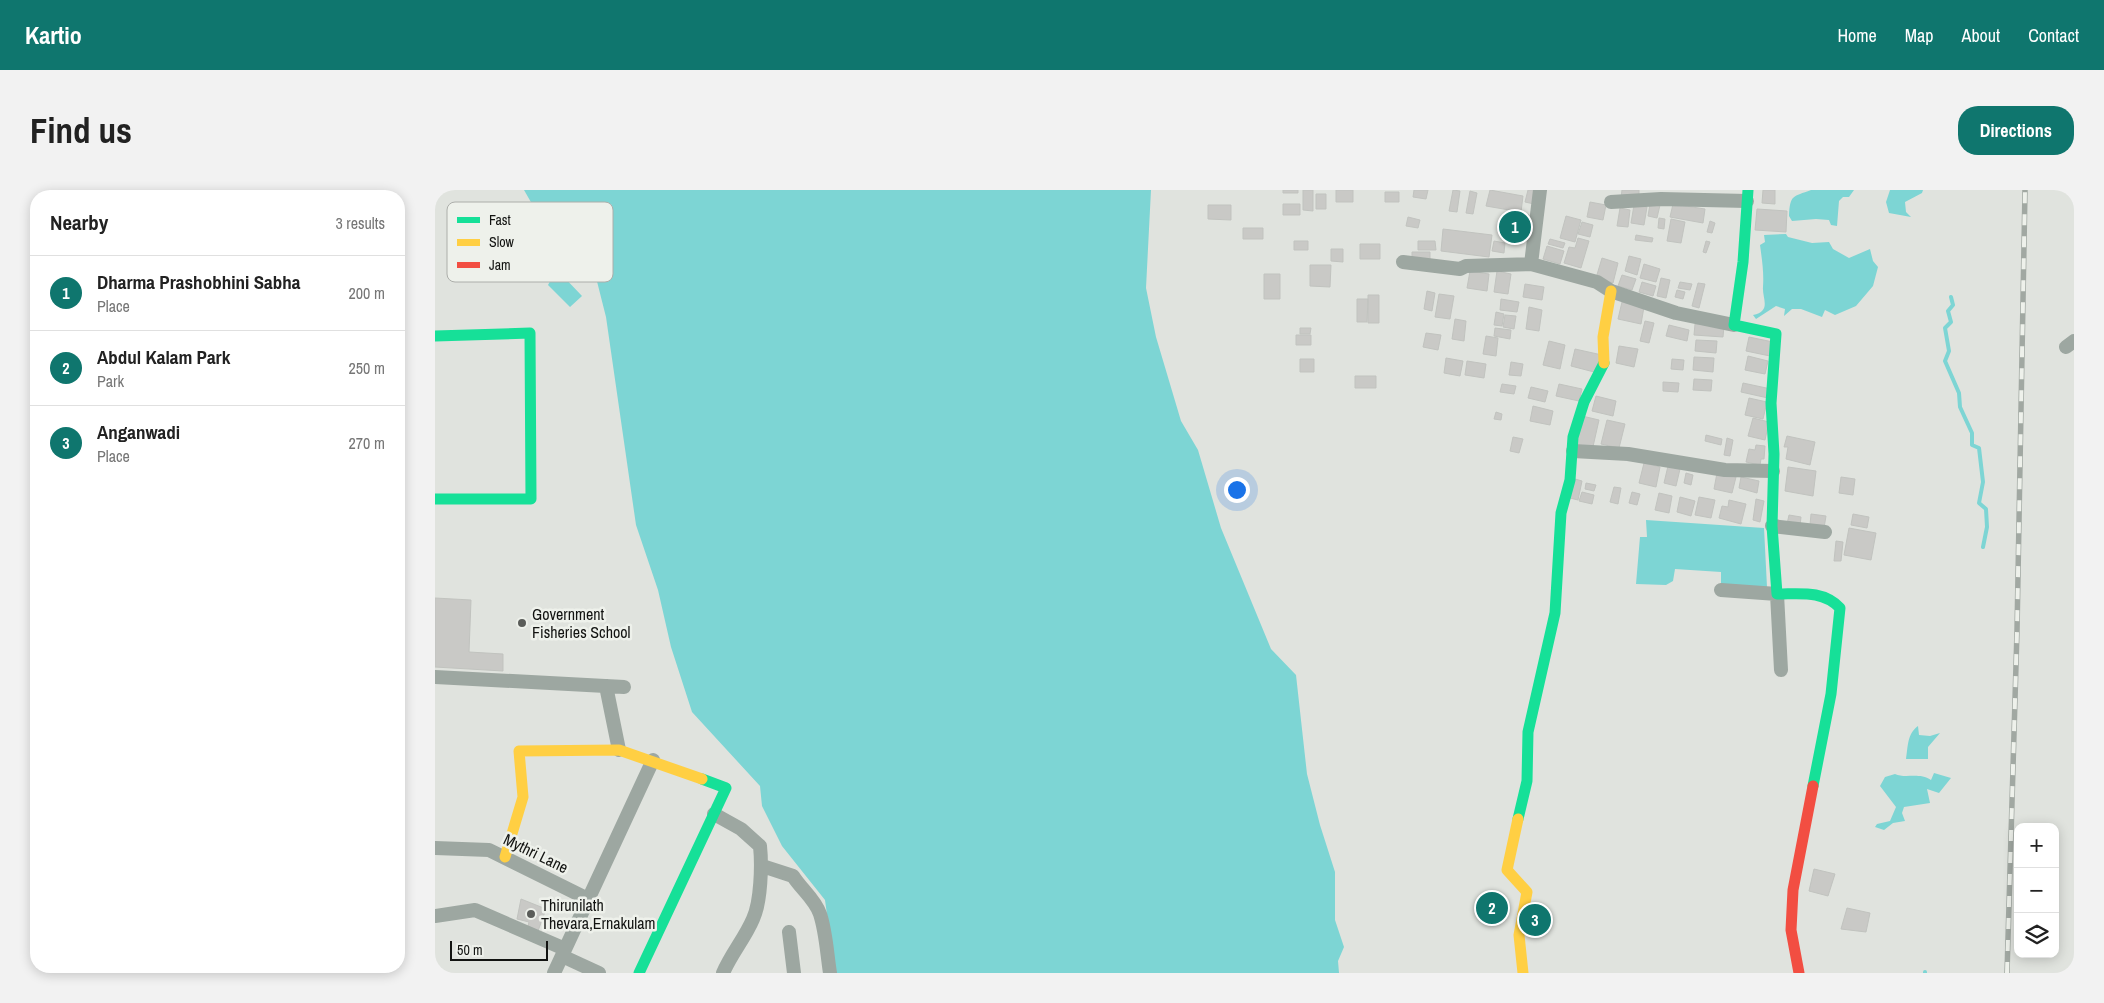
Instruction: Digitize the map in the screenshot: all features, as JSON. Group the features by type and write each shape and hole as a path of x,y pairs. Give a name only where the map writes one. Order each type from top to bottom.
{"street":[{"path":"1531,264 1540,190"},
{"path":"1611,202 1747,195 1743,262 1734,325"},
{"path":"1403,262 1460,268 1466,266 1531,264 1597,282 1611,291 1676,313 1776,334 1771,376 1772,526 1781,670"},
{"path":"1523,973 1519,935 1527,892 1507,870 1527,781 1529,732 1533,705 1555,612 1561,513 1570,480 1573,437 1579,413 1599,376 1604,362 1603,336 1611,291"},
{"path":"435,336 530,333 531,499 435,499"},
{"path":"1573,451 1628,454 1725,470 1773,471"},
{"path":"1772,526 1825,532"},
{"path":"1721,590 1825,596 1834,600 1840,608 1831,694 1793,890 1791,930 1799,973"},
{"path":"435,677 624,687"},
{"path":"607,686 619,750"},
{"path":"505,858 523,797 519,751 619,750 653,760 725,788 639,973"},
{"path":"554,973 653,760"},
{"path":"713,814 741,828 760,846 762,866 753,918 729,958 723,973"},
{"name":"Mythri Lane","path":"435,848 489,850 589,899"},
{"path":"762,866 793,876 802,891 811,897 820,914 830,973"},
{"path":"435,916 475,910 563,952 599,973"},
{"path":"789,932 794,973"}],"water":[{"path":"524,190 1151,190 1146,288 1156,337 1181,421 1198,450 1221,528 1271,649 1296,675 1307,774 1320,825 1335,872 1335,920 1344,947 1338,961 1339,973 835,973 825,900 782,846 762,806 760,786 692,712 671,647 658,590 636,525 606,317 597,282 613,282 613,202 531,202"},
{"path":"1811,190 1854,190 1849,197 1843,197 1839,201 1837,226 1831,225 1829,220 1792,221 1789,216 1792,200 1794,197"},
{"path":"1890,190 1923,190 1922,193 1905,202 1906,212 1911,217 1889,213 1886,202"},
{"path":"1786,234 1788,237 1812,243 1829,242 1833,249 1849,258 1870,249 1873,261 1878,267 1873,286 1856,306 1835,315 1825,310 1822,317 1801,309 1792,309 1784,316 1785,309 1776,306 1756,319 1753,315 1759,313 1765,304 1760,245 1765,242 1764,235"},
{"path":"550,282 569,282 582,296 570,307 548,285"},
{"path":"1646,520 1764,528 1767,587 1721,586 1721,572 1675,569 1673,581 1666,585 1636,584 1640,537 1647,537"},
{"path":"1918,726 1919,735 1930,736 1940,733 1928,747 1928,759 1906,759 1910,737"},
{"path":"1934,773 1951,778 1939,793 1927,789 1930,803 1904,807 1902,813 1905,821 1893,823 1884,830 1875,827 1877,824 1890,821 1896,807 1880,786 1885,777 1895,774 1922,776 1931,780"}],"building":[{"path":"1283,190 1298,190 1298,193 1283,193"},
{"path":"1303,190 1313,190 1313,211 1303,210"},
{"path":"1336,190 1353,190 1353,202 1336,202"},
{"path":"1414,190 1428,190 1426,199 1413,197"},
{"path":"1453,190 1460,191 1457,212 1449,211"},
{"path":"1490,190 1523,196 1521,212 1486,206"},
{"path":"1528,190 1537,190 1534,204 1525,202"},
{"path":"1622,190 1639,190 1639,199 1621,198"},
{"path":"1763,190 1775,190 1775,204 1762,203"},
{"path":"1470,191 1477,193 1473,214 1466,213"},
{"path":"1385,192 1399,192 1399,202 1385,202"},
{"path":"1316,194 1326,194 1326,209 1316,209"},
{"path":"1590,202 1606,205 1603,220 1587,217"},
{"path":"1283,204 1300,204 1300,215 1283,215"},
{"path":"1650,204 1660,205 1657,218 1648,216"},
{"path":"1673,204 1705,209 1703,223 1670,217"},
{"path":"1208,205 1231,205 1231,220 1208,219"},
{"path":"1634,205 1647,207 1644,225 1631,223"},
{"path":"1620,208 1630,210 1628,227 1617,226"},
{"path":"1757,209 1787,211 1786,232 1755,230"},
{"path":"1504,213 1529,215 1526,241 1501,238"},
{"path":"1566,216 1581,220 1575,242 1560,238"},
{"path":"1408,217 1420,220 1418,228 1406,226"},
{"path":"1659,218 1665,219 1664,229 1658,228"},
{"path":"1671,219 1685,222 1681,243 1667,241"},
{"path":"1710,221 1715,223 1712,233 1707,232"},
{"path":"1582,222 1593,225 1590,237 1578,234"},
{"path":"1243,228 1263,228 1263,239 1243,239"},
{"path":"1443,229 1492,235 1489,257 1441,251"},
{"path":"1636,235 1653,238 1652,242 1635,240"},
{"path":"1578,238 1589,241 1581,268 1564,263 1569,247 1575,248"},
{"path":"1550,239 1565,243 1563,248 1548,244"},
{"path":"1294,241 1308,241 1308,250 1294,250"},
{"path":"1418,241 1435,241 1436,250 1418,250"},
{"path":"1494,241 1505,243 1504,253 1492,251"},
{"path":"1706,241 1710,242 1706,253 1703,252"},
{"path":"1360,244 1380,244 1380,259 1360,259"},
{"path":"1547,246 1564,251 1560,264 1543,259"},
{"path":"1331,249 1343,249 1343,262 1331,261"},
{"path":"1412,252 1430,252 1430,261 1412,261"},
{"path":"1629,256 1641,259 1637,275 1625,271"},
{"path":"1602,258 1618,263 1613,283 1596,278"},
{"path":"1644,264 1660,269 1656,282 1640,278"},
{"path":"1310,265 1331,265 1330,287 1310,286"},
{"path":"1470,271 1489,274 1487,291 1467,288"},
{"path":"1497,271 1511,274 1508,294 1494,292"},
{"path":"1264,274 1280,274 1280,299 1264,299"},
{"path":"1622,275 1636,279 1632,290 1618,286"},
{"path":"1661,278 1670,280 1666,298 1657,296"},
{"path":"1642,282 1656,286 1653,296 1639,292"},
{"path":"1680,282 1692,284 1690,290 1678,288"},
{"path":"1698,283 1705,284 1699,308 1692,306"},
{"path":"1525,284 1544,287 1542,300 1523,297"},
{"path":"1677,290 1685,292 1683,299 1675,297"},
{"path":"1427,291 1435,293 1432,311 1424,309"},
{"path":"1439,294 1454,296 1450,319 1435,317"},
{"path":"1368,295 1379,295 1379,323 1368,323"},
{"path":"1357,299 1368,299 1367,322 1357,322"},
{"path":"1501,299 1519,302 1517,312 1500,310"},
{"path":"1622,302 1644,307 1641,324 1618,319"},
{"path":"1529,307 1542,310 1539,331 1526,329"},
{"path":"1496,312 1504,314 1502,326 1494,325"},
{"path":"1505,315 1516,316 1514,329 1503,327"},
{"path":"1455,319 1466,321 1464,341 1452,339"},
{"path":"1645,321 1654,323 1649,343 1640,341"},
{"path":"1695,324 1724,326 1723,337 1694,335"},
{"path":"1669,325 1689,330 1687,341 1666,336"},
{"path":"1300,328 1311,328 1310,334 1300,334"},
{"path":"1495,328 1511,330 1510,339 1494,336"},
{"path":"1426,333 1441,335 1438,350 1423,347"},
{"path":"1296,335 1311,335 1311,345 1296,345"},
{"path":"1486,336 1498,338 1496,356 1483,354"},
{"path":"1749,337 1773,342 1770,356 1746,351"},
{"path":"1696,340 1717,341 1716,353 1695,351"},
{"path":"1549,341 1565,345 1560,369 1543,365"},
{"path":"1619,346 1638,349 1634,367 1616,363"},
{"path":"1575,349 1602,355 1598,373 1571,366"},
{"path":"1748,356 1768,361 1765,374 1745,370"},
{"path":"1694,357 1714,358 1713,372 1693,370"},
{"path":"1446,358 1463,361 1460,376 1444,373"},
{"path":"1300,359 1314,359 1314,372 1300,372"},
{"path":"1672,359 1684,360 1683,370 1671,369"},
{"path":"1467,361 1486,364 1484,378 1465,375"},
{"path":"1511,362 1523,364 1521,376 1509,375"},
{"path":"1355,376 1376,376 1376,388 1355,388"},
{"path":"1694,379 1712,380 1711,391 1693,390"},
{"path":"1663,382 1679,383 1678,392 1663,391"},
{"path":"1743,383 1771,389 1768,398 1741,392"},
{"path":"1502,384 1516,386 1514,394 1500,392"},
{"path":"1559,384 1582,389 1579,401 1556,396"},
{"path":"1531,387 1548,391 1545,402 1528,398"},
{"path":"1596,396 1616,401 1613,416 1592,411"},
{"path":"1749,398 1767,402 1763,419 1745,415"},
{"path":"1533,406 1553,411 1550,425 1530,421"},
{"path":"1496,412 1502,414 1501,420 1494,419"},
{"path":"1582,416 1599,420 1592,451 1575,447"},
{"path":"1753,418 1769,422 1765,440 1748,436"},
{"path":"1607,420 1625,424 1619,448 1601,444"},
{"path":"1706,435 1722,439 1721,445 1705,441"},
{"path":"1787,436 1815,442 1810,465 1786,459 1788,447 1784,447"},
{"path":"1513,437 1523,439 1519,453 1510,451"},
{"path":"1727,438 1733,440 1730,456 1724,455"},
{"path":"1756,445 1765,446 1764,459 1761,459 1760,465 1746,462 1749,449 1755,450"},
{"path":"1644,463 1660,467 1656,487 1639,483"},
{"path":"1668,466 1680,469 1676,486 1664,483"},
{"path":"1788,467 1816,471 1813,496 1785,491"},
{"path":"1686,473 1693,475 1691,485 1684,483"},
{"path":"1717,473 1736,477 1732,493 1714,489"},
{"path":"1741,477 1759,481 1757,493 1739,488"},
{"path":"1841,477 1855,479 1853,495 1839,493"},
{"path":"1575,479 1582,481 1578,500 1570,498"},
{"path":"1586,483 1596,485 1594,491 1585,489"},
{"path":"1614,487 1621,488 1618,504 1610,502"},
{"path":"1582,492 1594,495 1592,504 1579,501"},
{"path":"1632,492 1640,494 1637,505 1629,503"},
{"path":"1659,493 1672,496 1669,513 1655,510"},
{"path":"1680,497 1695,501 1691,516 1677,512"},
{"path":"1699,497 1715,500 1711,518 1695,515"},
{"path":"1756,499 1764,501 1760,522 1753,520"},
{"path":"1729,500 1746,504 1741,524 1719,518 1722,506 1728,507"},
{"path":"1811,514 1826,516 1824,528 1810,525"},
{"path":"1853,514 1869,517 1867,528 1851,525"},
{"path":"1789,515 1801,517 1800,526 1787,524"},
{"path":"1849,528 1876,533 1871,560 1844,555"},
{"path":"1836,541 1843,542 1841,561 1834,561"},
{"path":"435,598 471,600 469,652 503,654 503,671 435,667"},
{"path":"1814,869 1835,874 1828,896 1809,891"},
{"name":"Thirunilath Thevara,Ernakulam","path":"521,899 546,909 538,931 528,926 529,922 517,919"},
{"path":"1847,908 1870,913 1866,932 1841,929"},
{"path":"1527,911 1546,916 1543,928 1524,923"}],"waterway":[{"path":"1951,297 1953,305 1948,311 1951,322 1945,328 1949,351 1945,361 1959,393 1960,407 1972,433 1972,445 1979,448 1983,482 1979,503 1986,509 1987,527 1983,547"}],"railway":[{"path":"2007,973 2017,631 2025,190"}],"traffic: fast":[{"path":"1748,190 1743,262 1734,325 1776,334 1771,403 1774,454 1772,526 1777,594 1811,594 1826,598 1840,608 1831,694 1813,786"},
{"path":"435,336 530,333 531,499 435,499"},
{"path":"1518,819 1527,781 1528,732 1555,613 1561,513 1570,480 1573,437 1584,402 1604,363"},
{"path":"639,973 726,788 702,779"}],"traffic: slow":[{"path":"1604,363 1603,337 1611,291"},
{"path":"505,857 523,797 519,751 619,750 702,779"},
{"path":"1518,819 1507,870 1527,892 1519,935 1523,973"}],"traffic: jam":[{"path":"1799,973 1791,930 1793,890 1813,786"}],"place":[{"name":"Dharma Prashobhini Sabha","path":"1515,227"},
{"name":"Government Fisheries School","path":"522,623"},
{"name":"Abdul Kalam Park","path":"1492,908"},
{"name":"Thirunilath Thevara,Ernakulam","path":"531,914"},
{"name":"Anganwadi","path":"1535,920"}]}
